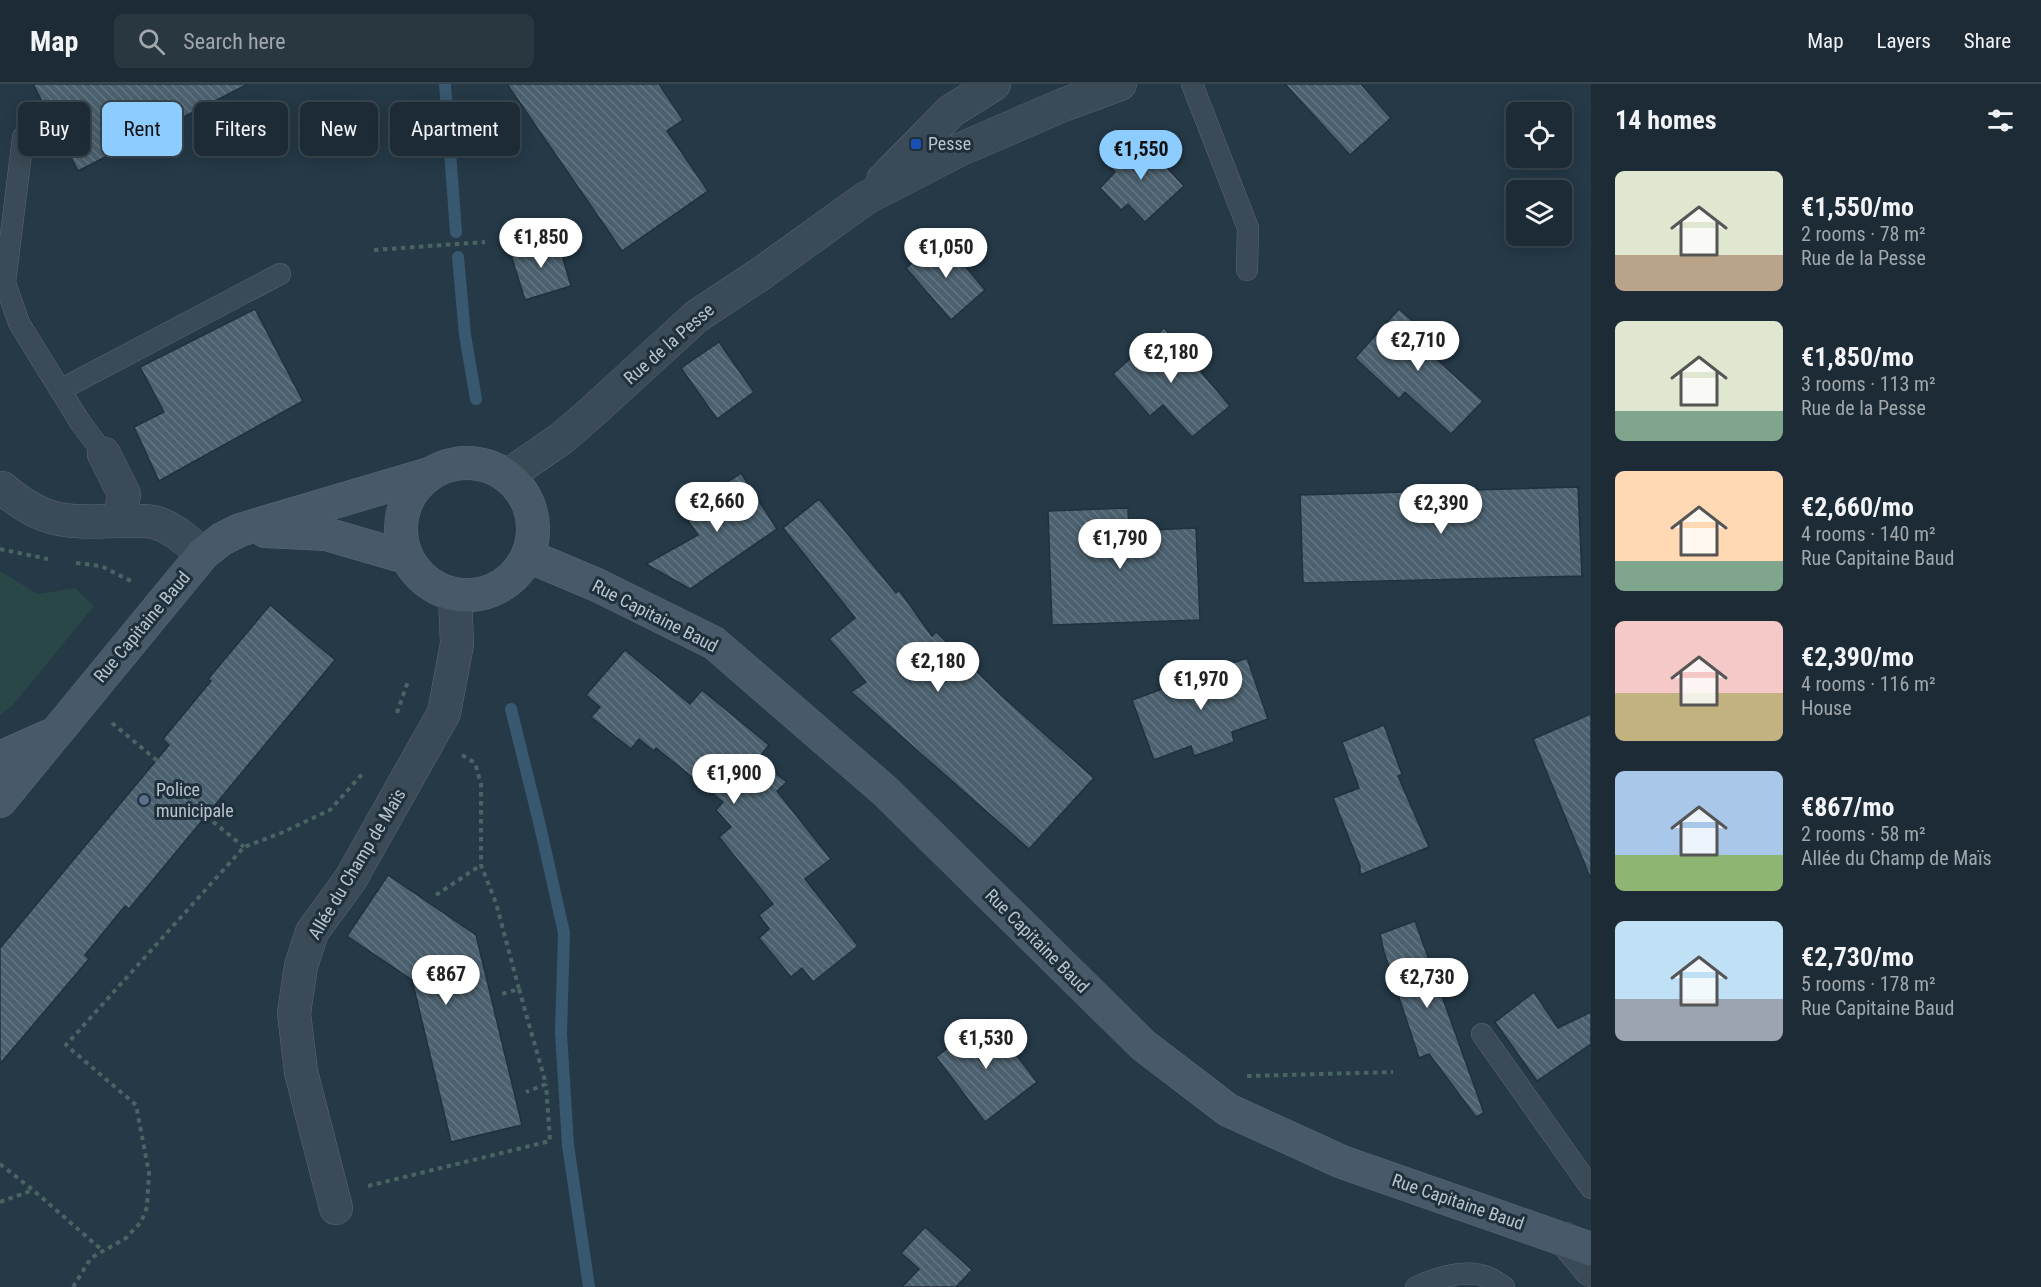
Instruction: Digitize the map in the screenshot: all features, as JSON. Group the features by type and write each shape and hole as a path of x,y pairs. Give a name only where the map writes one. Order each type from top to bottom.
{"main road":[{"name":"Rue Capitaine Baud","path":"0,801 203,554 222,538 240,530 429,474 457,463 483,464 507,476 526,499 534,527 528,556 510,580 484,594 455,595 425,582 405,557 400,525 408,496 429,474"},
{"path":"240,530 326,534 405,557"},
{"name":"Rue Capitaine Baud","path":"528,556 597,585 714,643 885,790 1143,1045 1228,1110 1342,1162 1578,1244"},
{"name":"Rue Capitaine Baud","path":"0,758 54,735"}],"street":[{"path":"995,84 1012,127"},
{"name":"Rue de la Pesse","path":"866,198 916,144 951,111 995,84"},
{"name":"Rue de la Pesse","path":"507,476 562,438 697,316 762,273 866,198 961,149 1120,84"},
{"path":"104,454 124,494 120,521"},
{"path":"2,488 27,508 57,520 153,522 171,529 203,554"},
{"name":"Allée du Champ de Maïs","path":"335,1201 301,1072 294,1013 301,966 312,932 350,880 444,713 457,644 455,595"},
{"path":"1578,1244 1591,1270"}],"lane":[{"path":"1192,84 1248,228 1247,270"},
{"path":"21,156 5,283 19,323 80,422 104,454"},
{"path":"60,390 280,274"},
{"path":"1482,1034 1591,1188"},
{"path":"1416,1287 1435,1279 1466,1273 1487,1276 1504,1287"}],"path":[{"path":"375,250 485,242"},
{"path":"0,549 54,560"},
{"path":"65,561 101,566 136,584"},
{"path":"394,722 408,680"},
{"path":"122,732 160,762"},
{"path":"335,1201 550,1141 546,1084 496,903 481,866 481,784 475,762 459,753"},
{"path":"74,1287 91,1258 126,1238 141,1222 147,1207 149,1173 136,1105 66,1045 244,847 330,810 367,768"},
{"path":"206,816 244,847"},
{"path":"436,895 481,866"},
{"path":"502,994 519,989"},
{"path":"1228,1110 1248,1075 1393,1072"},
{"path":"526,1092 546,1084"},
{"path":"0,1164 102,1250"},
{"path":"0,1202 33,1190"}],"green space":[{"path":"0,571 38,594 75,588 94,606 13,705 0,715"}],"building":[{"path":"33,84 248,84 213,102 194,102 194,112 182,118 182,102 102,102 102,156 107,156 78,171 70,156 90,156 90,102 42,102"},
{"path":"507,84 659,84 683,120 667,131 708,191 622,251"},
{"path":"1285,84 1361,84 1391,118 1350,155"},
{"path":"1139,137 1184,186 1145,222 1128,204 1121,210 1100,188 1115,172 1108,165"},
{"path":"557,238 571,286 525,300 510,252"},
{"path":"942,238 985,290 951,320 906,268"},
{"path":"255,309 303,401 159,481 134,427 164,412 140,367"},
{"path":"1399,309 1443,348 1434,357 1483,401 1451,434 1405,392 1399,399 1355,358"},
{"path":"1164,328 1230,406 1192,437 1163,405 1150,416 1113,374"},
{"path":"719,342 754,392 717,419 681,368"},
{"path":"741,473 777,529 690,589 646,564 698,535 682,512"},
{"path":"1578,487 1582,576 1303,583 1300,495"},
{"path":"819,499 896,593 899,590 932,636 936,632 1001,695 1094,778 1029,849 851,692 866,682 829,639 855,618 783,528"},
{"path":"1128,508 1129,531 1196,528 1200,620 1052,625 1048,511"},
{"path":"270,605 335,660 129,909 125,906 85,955 89,959 0,1064 0,948 169,745 163,739 211,681 208,679"},
{"path":"625,650 690,704 702,690 769,745 757,760 787,782 777,791 831,859 805,879 858,946 813,982 802,968 791,977 759,938 769,929 759,915 773,904 719,837 731,827 716,810 723,802 656,748 654,751 639,739 631,749 591,717 600,707 586,695"},
{"path":"1247,658 1268,719 1232,732 1234,742 1194,756 1191,746 1154,760 1132,700"},
{"path":"1591,714 1591,877 1590,877 1533,739"},
{"path":"1384,725 1402,774 1398,776 1429,847 1360,875 1360,866 1333,798 1359,788 1342,742"},
{"path":"388,875 476,935 522,1125 451,1142 412,980 347,936"},
{"path":"1415,921 1484,1113 1476,1117 1429,1054 1419,1058 1384,952 1380,934"},
{"path":"1534,992 1558,1028 1591,1012 1591,1044 1537,1081 1495,1022"},
{"path":"988,1018 1037,1082 985,1122 936,1057"},
{"path":"925,1227 972,1270 956,1287 902,1287 919,1269 901,1253"}],"waterway":[{"path":"445,84 456,232"},
{"path":"458,257 465,335 476,399"},
{"path":"511,709 564,933 561,1033 568,1145 589,1287"}],"place":[{"name":"Pesse","path":"916,144"},
{"name":"Police municipale","path":"144,800"}]}
